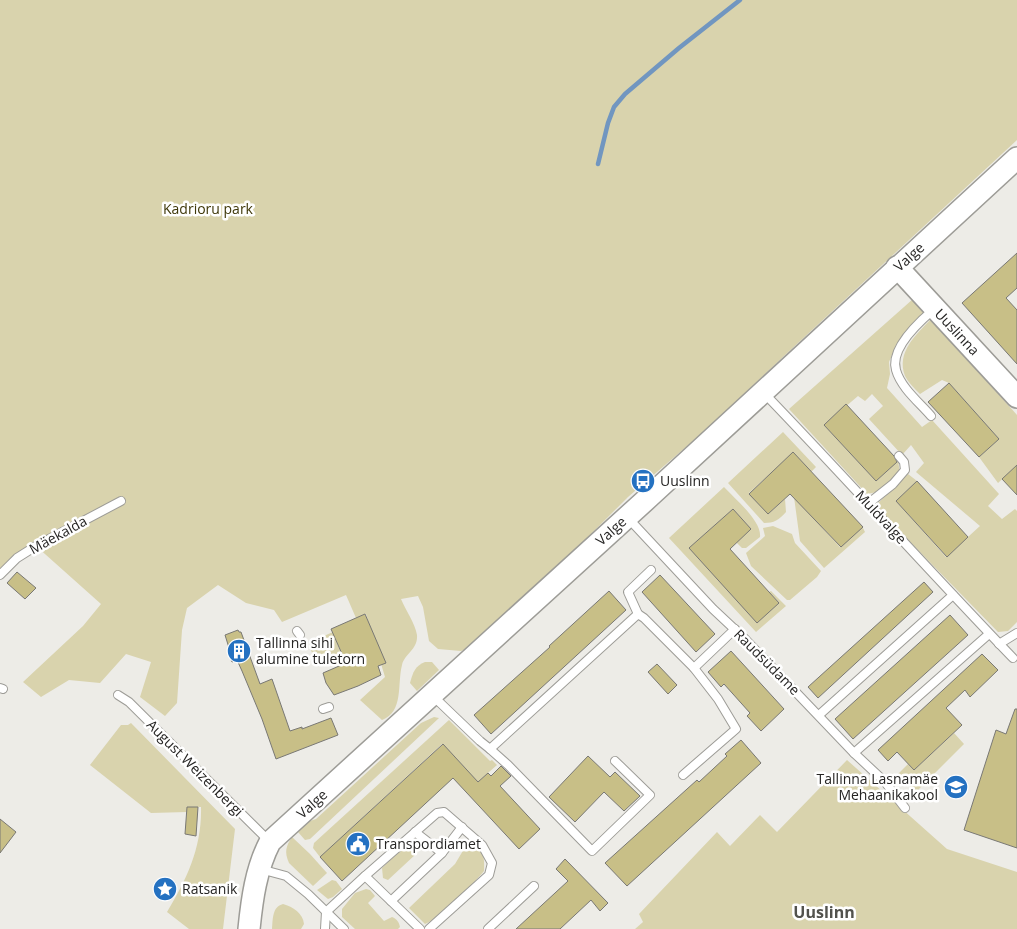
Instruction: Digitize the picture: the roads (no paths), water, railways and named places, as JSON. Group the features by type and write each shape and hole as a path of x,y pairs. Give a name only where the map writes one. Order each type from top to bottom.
{"street":[{"name":"Valge","path":"249,929 258,869 270,842 1017,158"},
{"name":"Uuslinna","path":"898,267 934,309 1017,397"}],"lane":[{"path":"931,416 902,382 895,369 896,358 906,337 934,309"},
{"name":"Muldvalge","path":"763,391 1013,658"},
{"path":"869,503 893,484 905,470 904,462 899,456"},
{"name":"Mäekalda","path":"0,575 17,558 36,546 121,501"},
{"name":"Raudsüdame","path":"627,517 713,609 735,629 884,782 905,808"},
{"path":"651,570 628,592 638,614 694,668 718,699 736,729 683,775"},
{"path":"819,715 953,596"},
{"path":"490,749 638,614"},
{"path":"694,668 735,629"},
{"path":"1000,644 1017,633"},
{"path":"854,753 989,634"},
{"name":"August Weizenbergi","path":"118,695 129,702 270,842"},
{"path":"432,695 490,749 592,851 650,795 615,761"},
{"path":"325,929 326,912 437,813 444,812 482,845 492,863 489,875 429,929"},
{"path":"391,901 442,853 462,826"},
{"path":"415,832 442,853"},
{"path":"258,869 286,876 308,894 344,929"},
{"path":"365,876 420,929"},
{"path":"488,929 534,886"}],"waterway":[{"path":"598,164 614,107 625,94 740,0"}],"place":[{"name":"Uuslinn","path":"643,481"},
{"name":"Tallinna sihi alumine tuletorn","path":"239,651"},
{"name":"Tallinna Lasnamäe Mehaanikakool","path":"956,787"},
{"name":"Transpordiamet","path":"358,844"},
{"name":"Ratsanik","path":"165,889"}],"district":[{"name":"Uuslinn","path":"824,912"}],"park label":[{"name":"Kadrioru park","path":"208,209"}]}
